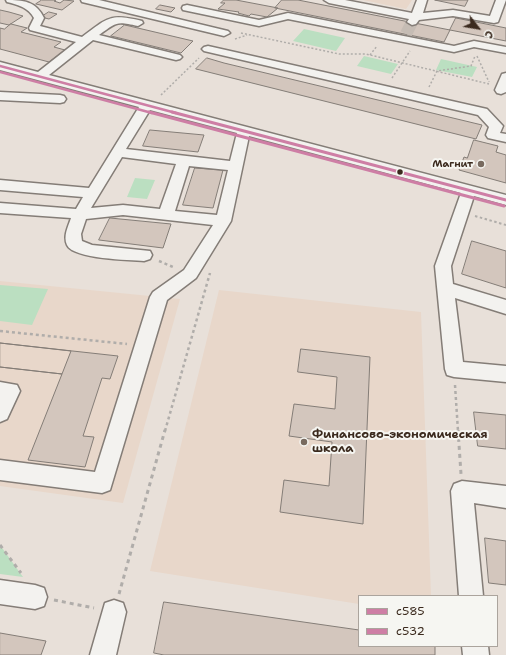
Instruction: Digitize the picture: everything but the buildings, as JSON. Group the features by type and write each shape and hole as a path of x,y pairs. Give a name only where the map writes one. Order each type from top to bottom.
{"street":[{"path":"11,0 32,2 39,18 34,28 176,57"},
{"path":"87,0 230,32"},
{"path":"171,20 196,0"},
{"path":"329,0 414,20 453,13 494,20 501,0"},
{"path":"414,20 422,0"},
{"path":"187,8 259,24 288,16 404,36 415,42 506,60"},
{"path":"39,77 116,19 197,37"},
{"path":"454,49 474,44 506,50"},
{"path":"208,49 482,112 496,126 493,135 506,138"},
{"path":"0,66 506,200"},
{"path":"0,86 13,70"},
{"path":"501,90 506,77"},
{"path":"0,96 60,99"},
{"path":"144,255 90,251 74,244 73,234 80,214 146,105"},
{"path":"0,470 102,483 159,297 190,274 223,221 244,131"},
{"path":"117,152 236,166"},
{"path":"166,215 184,160"},
{"path":"0,184 93,193"},
{"path":"469,190 443,266 454,369 506,374"},
{"path":"0,208 80,214 123,210 223,221"},
{"path":"445,288 506,307"},
{"path":"0,390 10,391 0,413"},
{"path":"471,595 462,491 506,497"},
{"path":"0,592 34,596"},
{"path":"103,655 114,612"}],"path":[{"path":"230,32 339,54 366,54 490,84 476,53"},
{"path":"159,97 208,49 255,33"},
{"path":"384,90 415,42"},
{"path":"437,71 471,66 476,53"},
{"path":"423,98 437,71"},
{"path":"461,212 506,225"},
{"path":"114,612 208,281"},
{"path":"0,331 144,346"},
{"path":"454,369 462,491"}],"shaded area":[{"path":"363,0 412,0 406,9"},
{"path":"0,281 180,299 123,503 0,486"},
{"name":"Финансово-экономическая школа","path":"219,290 421,312 431,595 358,595 358,604 150,571"}],"green space":[{"path":"304,29 345,38 336,51 293,41"},
{"path":"364,56 398,64 391,74 357,66"},
{"path":"441,59 477,67 472,77 436,70"},
{"path":"135,178 155,180 147,199 127,197"},
{"path":"0,285 48,289 32,325 0,321"},
{"path":"0,545 23,577 0,574"}],"tunnel":[{"path":"406,34 412,22"}],"transit line":[{"name":"с585","path":"0,66 506,200"},
{"name":"с532","path":"0,72 504,206"}],"place":[{"name":"Магнит","path":"481,164"},
{"name":"Финансово-экономическая школа","path":"304,442"}]}
